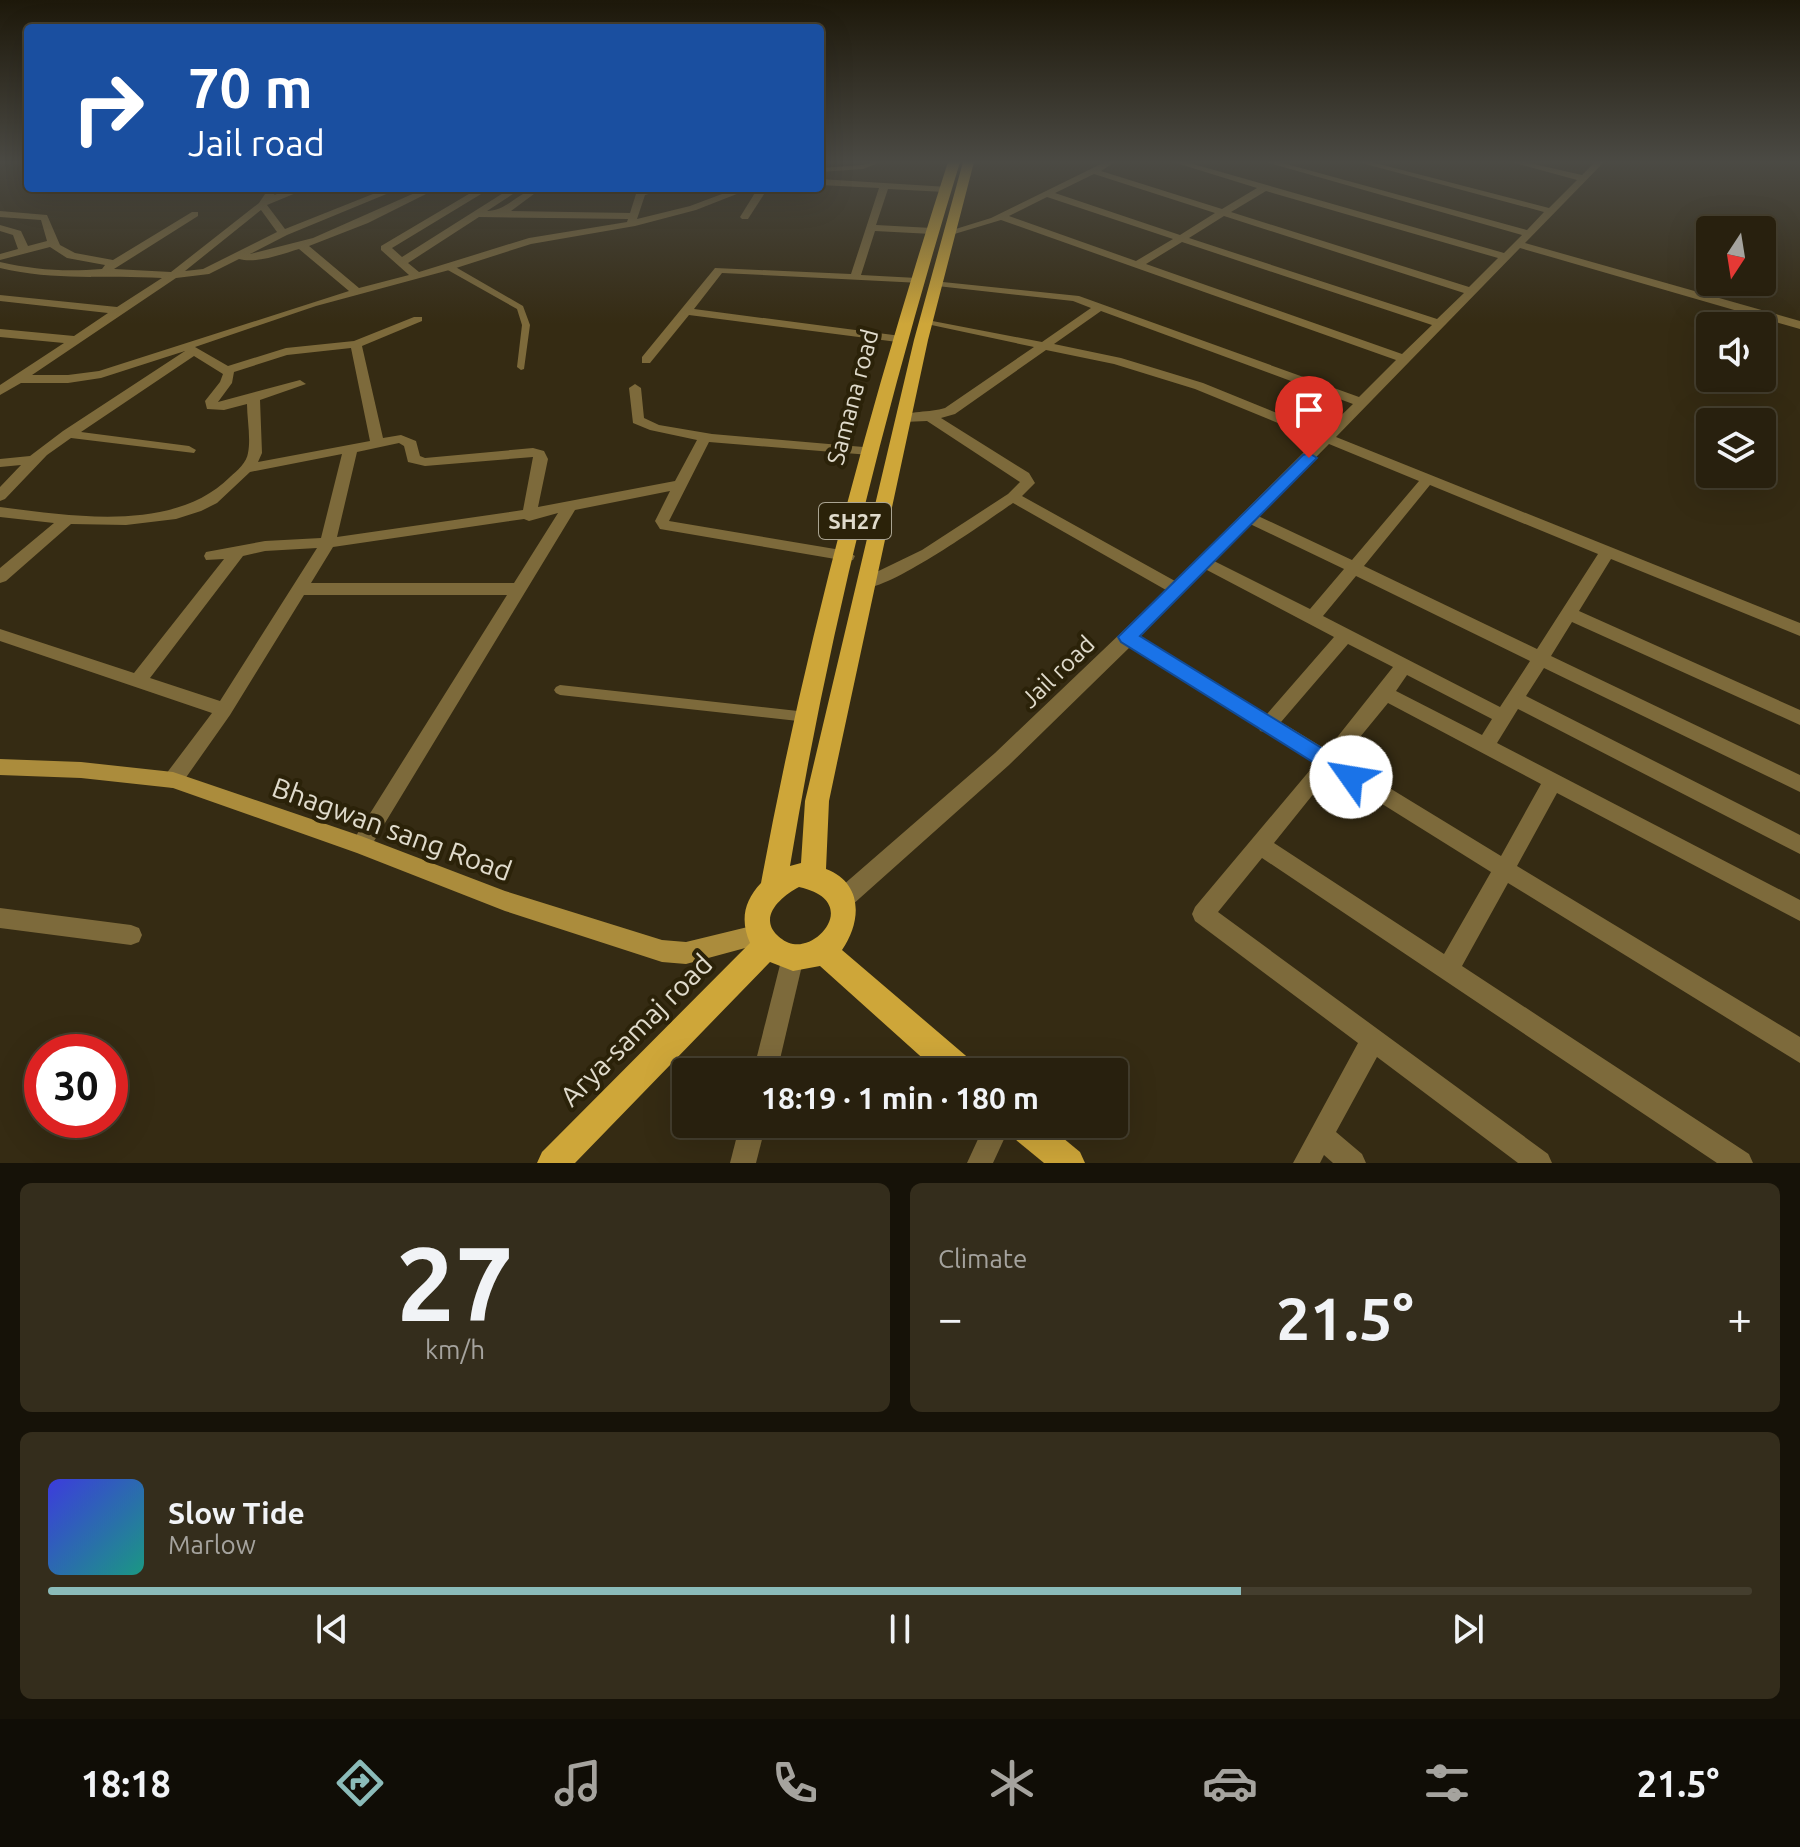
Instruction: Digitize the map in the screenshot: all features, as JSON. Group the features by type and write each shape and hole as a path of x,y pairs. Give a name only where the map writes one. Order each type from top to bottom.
{"main road":[{"name":"Samana road","path":"813,875 817,801 903,418 937,283 943,216"},
{"name":"Samana road","path":"774,886 807,717 870,451 917,281 948,216"},
{"path":"773,945 809,956 823,951 836,940 846,913 843,899 835,887 813,875 785,878 774,886"},
{"name":"SH27","path":"773,945 758,908 774,886"},
{"name":"Arya-samaj road","path":"553,1163 773,945"},
{"path":"823,951 945,1058"},
{"path":"1038,1138 1069,1163"}],"street":[{"path":"33,216 44,217 48,221 52,243"},
{"path":"102,272 191,216"},
{"path":"0,391 173,275 247,216"},
{"path":"272,216 283,233"},
{"path":"0,265 34,273 173,275 205,272 283,233 325,216"},
{"path":"234,259 274,254 374,216"},
{"path":"417,276 384,250 438,216"},
{"path":"400,263 473,216"},
{"path":"551,216 632,220"},
{"path":"18,379 83,377 190,349 357,292 529,241 651,216"},
{"path":"855,277 875,216"},
{"path":"1114,216 1438,323"},
{"path":"1137,265 1218,216"},
{"path":"1238,216 1469,291"},
{"path":"1366,216 1506,257"},
{"path":"1450,216 1800,325"},
{"name":"Jail road","path":"843,899 1002,759 1177,589 1546,216"},
{"path":"871,228 942,231 1002,217 1404,359"},
{"path":"0,228 17,233 24,250"},
{"path":"0,257 52,243 72,255 115,264"},
{"path":"300,244 357,292"},
{"path":"646,360 714,273 724,269 917,281"},
{"path":"937,283 1057,295 1101,306 1363,403"},
{"path":"0,298 118,311"},
{"path":"903,418 930,417 950,411 1101,306"},
{"path":"685,311 901,340"},
{"path":"190,349 227,370 286,352 356,344 418,319"},
{"path":"926,321 1155,371 1800,630"},
{"path":"0,333 75,340"},
{"path":"356,344 377,443"},
{"path":"0,496 33,460 190,349"},
{"path":"227,370 228,379 210,404 217,407 300,384"},
{"path":"635,388 636,415 645,426 705,437 870,451"},
{"path":"0,512 65,521 165,516 193,510 213,499 246,469 255,453 253,398"},
{"path":"866,584 927,554 1013,497 1028,483 1024,476 930,417"},
{"path":"68,434 189,450"},
{"path":"705,437 662,521 665,526 847,556"},
{"path":"246,469 407,439 413,459 425,462 520,452 539,454 529,516"},
{"path":"173,780 224,710 327,545 351,448"},
{"path":"0,463 33,460"},
{"path":"1312,618 1428,479"},
{"path":"212,556 248,548 327,545 529,516 681,484"},
{"path":"1013,497 1177,589"},
{"path":"361,845 568,509"},
{"path":"1249,517 1800,784"},
{"path":"0,577 65,521"},
{"path":"1486,745 1608,551"},
{"path":"139,679 238,552"},
{"path":"1204,562 1504,717"},
{"path":"299,589 519,589"},
{"path":"1568,613 1800,718"},
{"path":"0,635 139,679 224,710"},
{"path":"1267,726 1346,635"},
{"path":"1127,637 1501,870 1800,1051"},
{"path":"1404,665 1385,693 1203,914 1526,1159"},
{"path":"1385,693 1800,911"},
{"path":"1515,699 1800,845"},
{"name":"Bhagwan sang Road","path":"0,767 81,770 173,780 361,845 505,901 662,951 686,953 773,945"},
{"path":"1448,969 1554,780"},
{"path":"1260,845 1740,1163"},
{"path":"0,918 131,935"},
{"path":"766,1058 773,945"},
{"path":"1306,1163 1373,1040"},
{"path":"1321,1136 1353,1163"},
{"path":"743,1163 749,1138"},
{"path":"980,1163 992,1138"}],"lane":[{"path":"449,267 520,308 526,325 521,367"},
{"path":"560,690 807,717"}],"route":[{"path":"1309,458 1127,637 1351,777"}]}
